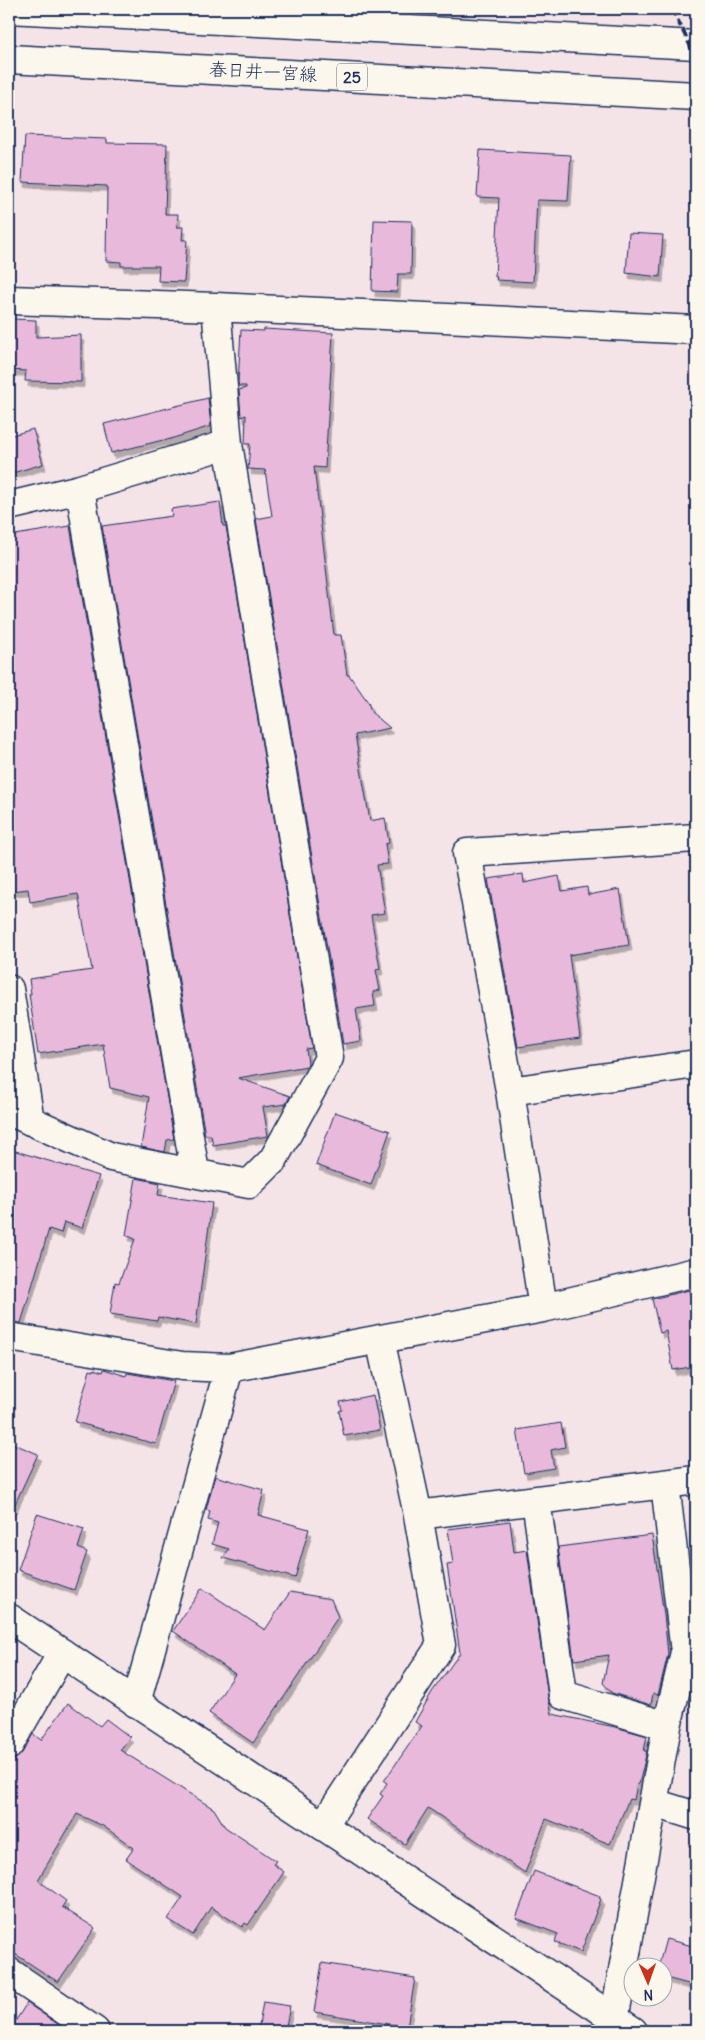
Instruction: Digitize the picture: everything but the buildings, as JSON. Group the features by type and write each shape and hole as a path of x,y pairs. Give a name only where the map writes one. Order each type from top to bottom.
{"street":[{"path":"9,9 158,13 696,45"},
{"name":"春日井一宮線","path":"9,59 696,96"},
{"path":"9,300 216,307 696,330"},
{"path":"9,990 19,1116 111,1157 249,1184 273,1160 329,1058 228,444 216,307"},
{"path":"9,506 80,489 228,444"},
{"path":"80,489 195,1172"},
{"path":"543,1308 510,1091 467,853 696,838"},
{"path":"510,1091 696,1064"},
{"path":"9,1337 182,1366 229,1368 543,1308 696,1272"},
{"path":"323,1826 441,1645 418,1516 380,1339"},
{"path":"136,1703 229,1368"},
{"path":"418,1516 696,1480"},
{"path":"9,1618 323,1826 619,2027 667,1726 690,1651 665,1484"},
{"path":"536,1500 563,1695 667,1726"},
{"path":"9,1745 62,1653"},
{"path":"654,1803 696,1816"},
{"path":"9,1972 95,2031"}],"railway":[{"path":"672,9 696,57"},
{"path":"694,9 696,14"}]}
